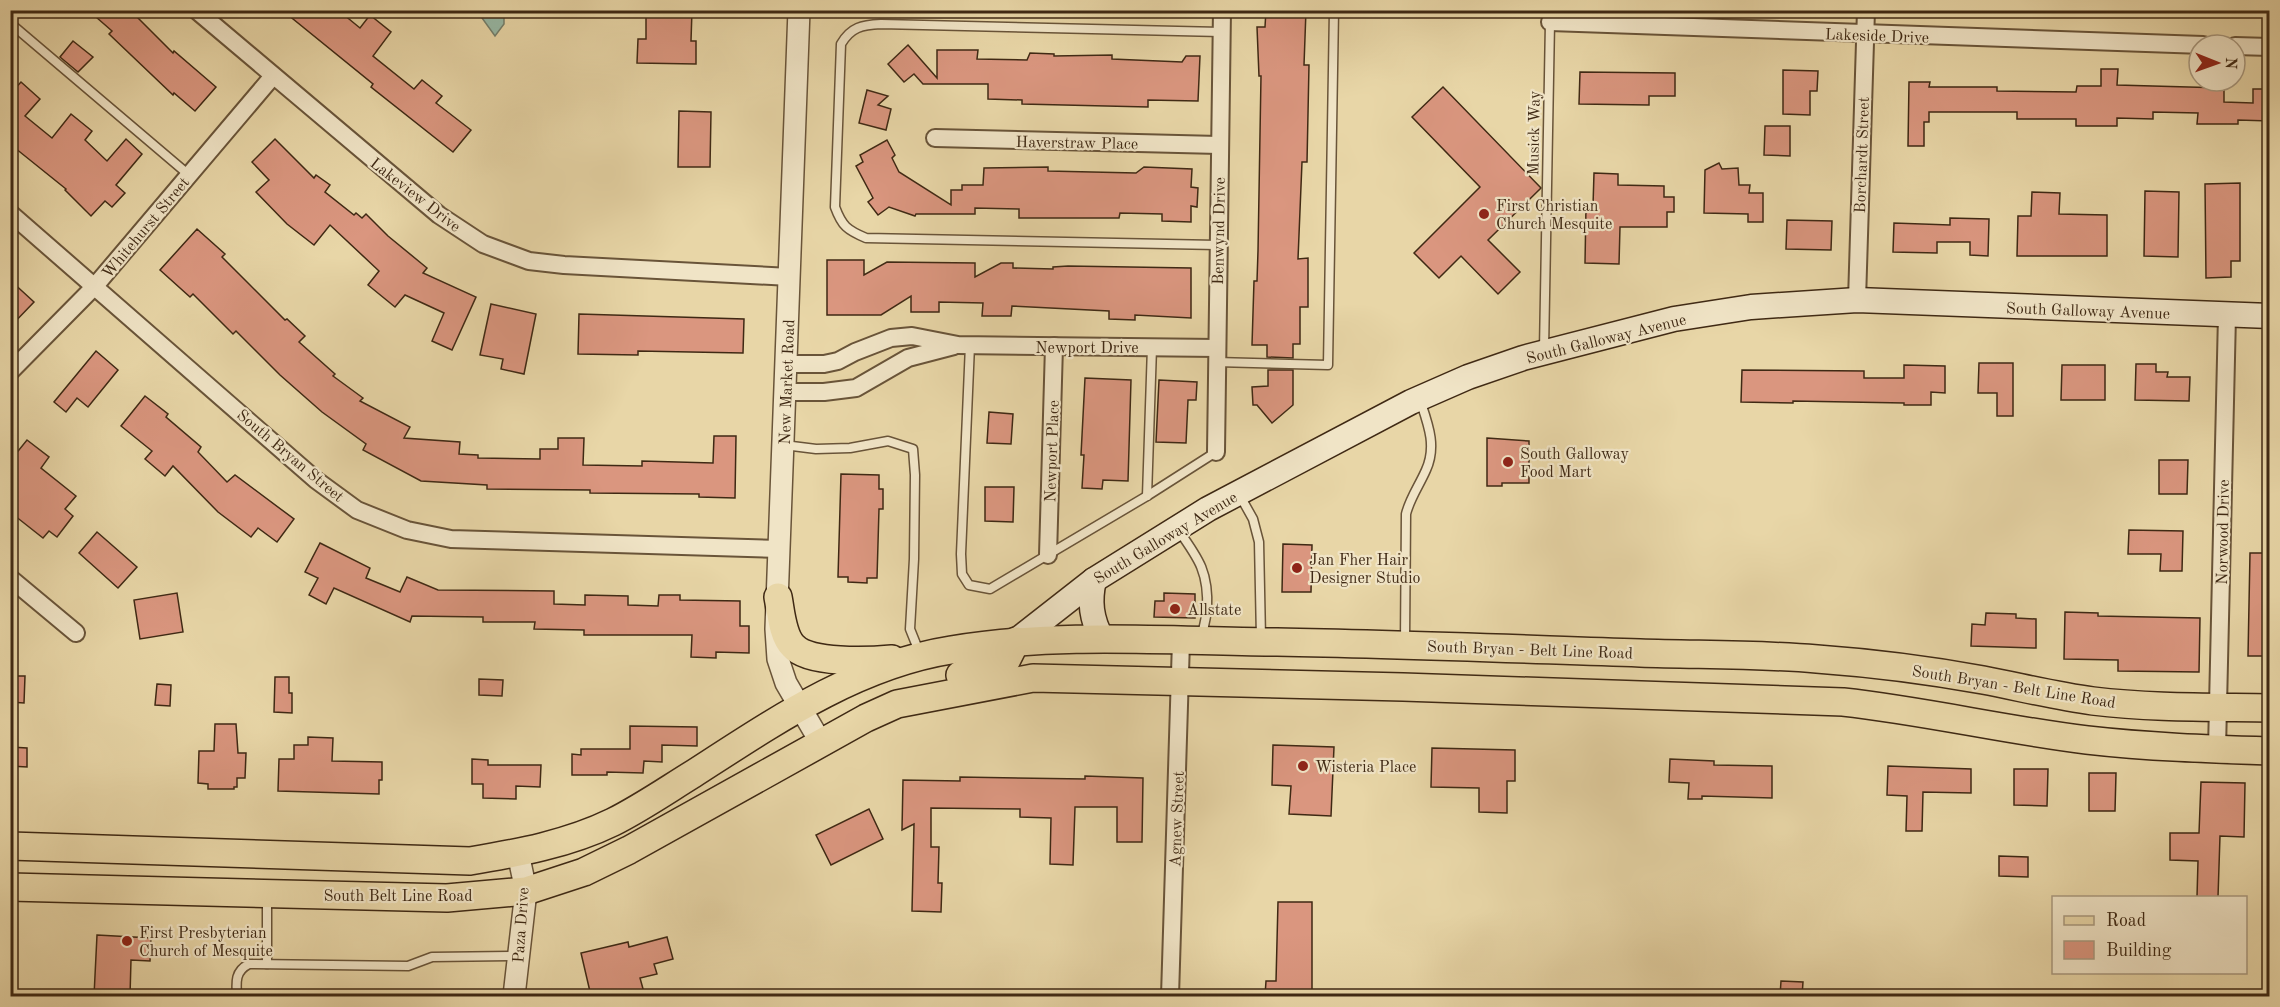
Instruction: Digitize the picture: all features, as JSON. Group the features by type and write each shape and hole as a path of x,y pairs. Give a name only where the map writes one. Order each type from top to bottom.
{"main road":[{"name":"South Galloway Avenue","path":"1016,641 1094,580 1177,528 1419,398 1468,377 1544,353 1674,319 1751,307 1857,300 2270,316"},
{"path":"1094,580 1091,607 1093,621 1102,639"},
{"path":"778,597 787,637 793,647 806,654 847,660 885,660 921,656"},
{"name":"South Bryan - Belt Line Road","path":"799,706 889,667 921,656 1016,641 1102,639 1405,644 1812,658 1940,673 1985,680 2038,693 2096,701 2148,706 2270,708"},
{"path":"821,743 897,704 919,687 943,678 985,670 1006,661 1016,641"},
{"path":"1403,687 1405,644"},
{"path":"897,704 1033,678 1403,687 1843,702 1906,709 2010,729 2087,740 2147,746 2270,751"},
{"name":"South Belt Line Road","path":"10,846 470,861 518,853 564,841 611,822 651,800 799,706"},
{"name":"South Belt Line Road","path":"10,887 447,898 526,891 584,872 629,850 821,743"},
{"path":"134,890 135,851"},
{"path":"264,855 265,894"}],"street":[{"name":"Lakeview Drive","path":"196,10 438,215 483,244 529,261 564,265 790,277"},
{"name":"New Market Road","path":"799,10 776,629 778,659 786,683 821,743"},
{"name":"Benwynd Drive","path":"1216,452 1217,245 1222,10"},
{"name":"Borchardt Street","path":"1857,300 1866,10"},
{"name":"Lakeside Drive","path":"1550,22 2187,44"},
{"path":"2247,46 2270,47"},
{"name":"Whitehurst Street","path":"10,372 95,286 273,76"},
{"name":"Haverstraw Place","path":"936,138 1219,145"},
{"name":"South Bryan Street","path":"10,213 316,480 357,510 408,530 451,539 780,549"},
{"name":"Norwood Drive","path":"2217,749 2227,315"},
{"name":"Newport Drive","path":"785,364 824,364 838,361 891,338 912,336 964,345 1152,347 1216,355"},
{"name":"Newport Drive","path":"784,392 824,392 856,388 908,358 964,345"},
{"name":"Newport Place","path":"1048,555 1054,346"},
{"path":"10,578 76,633"},
{"name":"Agnew Street","path":"1170,996 1180,681 1191,641"},
{"name":"Paza Drive","path":"514,996 526,891 518,853"}],"lane":[{"path":"1216,355 1328,365 1334,10"},
{"name":"Musick Way","path":"1544,353 1550,22"},
{"path":"10,23 189,175"},
{"path":"1217,245 866,238 849,231 841,222 835,207 841,44 855,28 881,24 1221,32"},
{"path":"964,345 962,574 969,585 990,589 1147,496 1216,452"},
{"path":"1147,496 1152,347"},
{"path":"1405,644 1406,514 1410,500 1427,468 1431,447 1431,431 1419,398"},
{"path":"783,445 816,449 850,448 888,441 913,449 915,511 910,629 921,656"},
{"path":"1239,493 1253,519 1259,542 1261,642"},
{"path":"1177,528 1197,557 1208,582 1207,613 1191,641"},
{"path":"265,894 267,964"},
{"path":"237,996 238,974 243,967 249,964 408,966 432,957 519,956"}],"shaded area":[{"path":"477,11 504,11 504,24 495,36"}],"building":[{"path":"88,10 130,10 173,53 174,51 216,87 195,111 174,93 173,95 109,34 112,31"},
{"path":"282,10 338,10 360,28 370,15 391,32 373,56 414,89 422,80 442,96 436,103 471,130 453,152 371,87 373,84"},
{"path":"646,10 692,10 691,41 696,41 696,64 637,63 638,39 646,39"},
{"path":"1266,10 1306,10 1304,65 1309,65 1307,162 1302,162 1298,259 1308,258 1308,307 1300,307 1300,344 1293,344 1293,358 1267,357 1267,345 1252,345 1254,281 1257,281 1261,76 1259,76 1257,27 1265,27"},
{"path":"73,41 93,57 78,72 60,57"},
{"path":"908,45 937,78 937,50 978,50 977,59 1027,60 1030,53 1054,54 1054,56 1112,55 1112,59 1182,62 1186,56 1200,56 1198,101 1148,100 1148,107 1022,104 1022,100 988,99 988,84 923,84 914,74 904,82 888,64"},
{"path":"2101,69 2118,69 2117,85 2187,87 2187,93 2224,93 2224,102 2253,103 2253,89 2270,89 2270,121 2238,120 2238,124 2197,124 2198,113 2153,112 2153,119 2117,118 2117,126 2076,126 2076,119 2017,119 2017,112 1929,112 1929,122 1924,122 1924,146 1908,146 1909,82 1930,82 1929,87 1997,87 1997,91 2076,92 2077,86 2101,86"},
{"path":"1783,70 1818,71 1817,91 1810,91 1810,115 1783,114"},
{"path":"1580,72 1675,73 1675,96 1649,96 1649,105 1579,104"},
{"path":"21,82 40,99 25,116 52,138 71,114 92,131 85,140 107,161 126,139 142,154 116,185 125,193 112,207 105,201 91,216 66,189 10,144 10,94"},
{"name":"First Christian Church Mesquite","path":"1443,87 1541,188 1488,240 1520,272 1498,294 1461,256 1439,278 1414,253 1480,187 1412,117"},
{"path":"867,90 888,96 878,105 891,109 886,130 859,123"},
{"path":"679,111 711,112 710,167 678,167"},
{"path":"1765,126 1790,126 1790,156 1764,155"},
{"path":"275,139 314,178 316,175 330,185 325,192 354,215 356,213 362,218 366,214 388,236 427,268 423,273 476,297 452,350 432,341 444,313 405,295 395,307 368,285 379,271 330,225 314,245 287,224 256,192 269,180 252,162"},
{"path":"887,140 895,155 892,158 899,172 951,205 951,190 962,190 962,185 983,185 984,168 1048,167 1048,171 1136,173 1144,167 1192,169 1191,187 1198,188 1197,207 1191,206 1191,222 1162,221 1162,214 1120,213 1119,218 1019,218 1019,209 975,208 975,214 916,214 915,216 889,207 878,215 868,202 873,198 856,166 863,162 860,155"},
{"path":"1719,163 1722,169 1738,168 1739,185 1750,185 1749,193 1763,193 1763,222 1748,222 1748,214 1704,213 1705,170"},
{"path":"1594,173 1618,174 1618,185 1664,186 1664,197 1674,197 1674,212 1667,212 1667,227 1620,227 1619,264 1585,263 1586,206 1593,206"},
{"path":"2240,183 2240,261 2231,261 2231,277 2206,278 2205,184"},
{"path":"2145,191 2179,192 2178,257 2144,256"},
{"path":"2032,192 2060,193 2059,214 2107,215 2107,256 2017,256 2018,216 2031,216"},
{"path":"1950,218 1989,219 1988,256 1970,255 1970,242 1937,242 1937,253 1893,252 1894,223 1950,225"},
{"path":"1787,220 1832,221 1831,250 1786,249"},
{"path":"197,229 225,254 222,257 285,320 287,319 305,336 299,342 335,374 333,376 363,398 360,401 410,427 404,438 460,442 459,454 478,455 478,458 540,459 540,449 558,449 558,438 584,438 583,465 642,466 642,461 713,463 714,436 736,436 735,498 699,497 699,494 590,493 590,490 487,489 487,485 421,481 363,450 366,444 322,412 280,375 236,331 233,334 193,294 190,297 160,270"},
{"path":"827,260 864,260 864,275 887,262 975,263 975,277 1001,263 1013,263 1013,268 1053,269 1053,267 1068,266 1191,268 1191,318 1135,315 1135,320 1109,319 1109,311 1012,306 1011,316 982,316 983,303 939,302 939,312 911,312 911,296 881,315 827,315"},
{"path":"10,280 34,302 10,327"},
{"path":"491,304 536,314 524,374 501,369 503,359 480,355"},
{"path":"579,314 744,319 743,353 638,351 638,355 578,354"},
{"path":"96,351 118,370 88,407 77,398 66,412 54,402"},
{"path":"1979,363 2013,363 2013,416 1997,416 1997,393 1978,393"},
{"path":"2136,364 2156,364 2156,372 2168,372 2167,377 2190,377 2189,401 2135,400"},
{"path":"1904,365 1945,366 1945,393 1931,392 1931,405 1793,401 1793,403 1741,402 1742,370 1864,371 1864,378 1904,378"},
{"path":"2062,365 2105,365 2105,400 2061,400"},
{"path":"1268,370 1293,370 1293,405 1272,423 1257,405 1253,405 1252,387 1268,386"},
{"path":"1085,378 1131,380 1128,481 1103,480 1102,489 1082,488 1084,455 1081,455"},
{"path":"1159,380 1197,382 1196,400 1188,400 1186,443 1156,442"},
{"path":"145,396 168,414 166,417 201,447 198,452 227,482 235,475 294,519 277,542 258,528 251,537 218,512 173,466 165,476 145,459 152,451 121,426"},
{"path":"989,412 1013,414 1011,444 987,443"},
{"name":"South Galloway Food Mart","path":"1487,438 1529,441 1529,483 1502,483 1502,486 1487,486"},
{"path":"27,440 49,457 41,468 76,496 65,509 73,516 57,537 49,531 43,538 10,512 10,461"},
{"path":"2159,460 2188,460 2187,494 2159,494"},
{"path":"841,474 879,475 879,489 883,489 883,509 879,509 877,578 867,578 867,583 848,582 848,577 838,577"},
{"path":"985,487 1014,487 1013,522 985,521"},
{"path":"2129,530 2183,531 2182,571 2160,571 2161,554 2128,554"},
{"path":"97,532 137,567 118,588 79,553"},
{"path":"320,543 370,568 366,578 400,592 407,577 438,590 554,591 554,604 585,605 585,595 628,596 628,605 658,606 659,595 680,595 680,600 740,601 740,626 749,626 749,653 716,652 716,658 691,657 692,635 584,635 584,630 534,629 535,622 483,622 483,617 412,616 410,622 334,588 326,604 309,595 318,578 305,572"},
{"name":"Jan Fher Hair Designer Studio","path":"1283,544 1312,545 1311,592 1282,592"},
{"path":"2250,553 2270,553 2270,656 2248,656"},
{"path":"177,593 183,632 140,639 134,600"},
{"name":"Allstate","path":"1164,593 1195,594 1195,618 1154,617 1155,601 1164,601"},
{"path":"2065,612 2098,613 2098,616 2200,618 2199,672 2118,671 2118,660 2064,659"},
{"path":"1986,613 2016,614 2016,618 2036,619 2036,648 1971,646 1972,624 1985,625"},
{"path":"10,676 25,676 24,703 10,702"},
{"path":"275,677 289,677 292,713 274,712"},
{"path":"479,679 503,680 502,696 479,695"},
{"path":"157,684 171,685 170,706 155,705"},
{"path":"215,724 236,724 238,753 246,753 245,778 237,778 237,787 234,789 208,789 208,784 198,783 199,751 214,751"},
{"path":"630,726 697,727 697,746 662,745 662,762 644,761 643,773 607,772 607,775 572,775 572,754 581,755 581,749 630,749"},
{"path":"308,737 333,738 332,761 382,762 379,794 278,791 279,759 294,759 294,745 308,745"},
{"name":"Wisteria Place","path":"1273,745 1334,747 1331,816 1289,814 1291,786 1272,785"},
{"path":"10,747 27,748 27,767 10,766"},
{"path":"1432,748 1515,750 1515,781 1507,781 1507,813 1479,812 1479,788 1431,787"},
{"path":"472,759 488,760 488,765 541,765 540,787 516,786 516,799 483,798 483,784 472,784"},
{"path":"1670,759 1714,761 1714,765 1772,766 1772,798 1702,796 1702,799 1688,799 1689,783 1669,782"},
{"path":"1888,766 1971,769 1971,793 1923,792 1922,831 1906,831 1907,796 1887,795"},
{"path":"2014,769 2048,769 2047,806 2014,805"},
{"path":"2089,773 2116,773 2115,811 2089,811"},
{"path":"1085,776 1143,778 1142,842 1117,842 1117,807 1075,807 1073,865 1050,864 1051,818 1020,817 1020,809 931,808 931,847 939,847 938,883 942,883 941,912 912,911 914,824 902,830 903,780 960,781 960,777 1085,779"},
{"path":"2201,782 2245,783 2244,837 2220,836 2218,896 2197,896 2198,861 2170,860 2170,833 2199,833"},
{"path":"869,809 883,839 831,865 816,835"},
{"path":"1999,856 2028,857 2028,877 1999,876"},
{"path":"1278,902 1312,902 1312,996 1265,996 1266,981 1276,981"},
{"path":"97,935 151,938 150,961 131,960 130,996 94,996"},
{"path":"667,937 673,959 654,964 657,974 640,978 645,996 591,996 581,953 628,942 629,947"},
{"path":"1781,981 1803,982 1802,996 1780,996"}],"place":[{"name":"First Christian Church Mesquite","path":"1484,214"},
{"name":"South Galloway Food Mart","path":"1508,462"},
{"name":"Jan Fher Hair Designer Studio","path":"1297,568"},
{"name":"Allstate","path":"1175,609"},
{"name":"Wisteria Place","path":"1303,766"},
{"name":"First Presbyterian Church of Mesquite","path":"127,941"}]}
